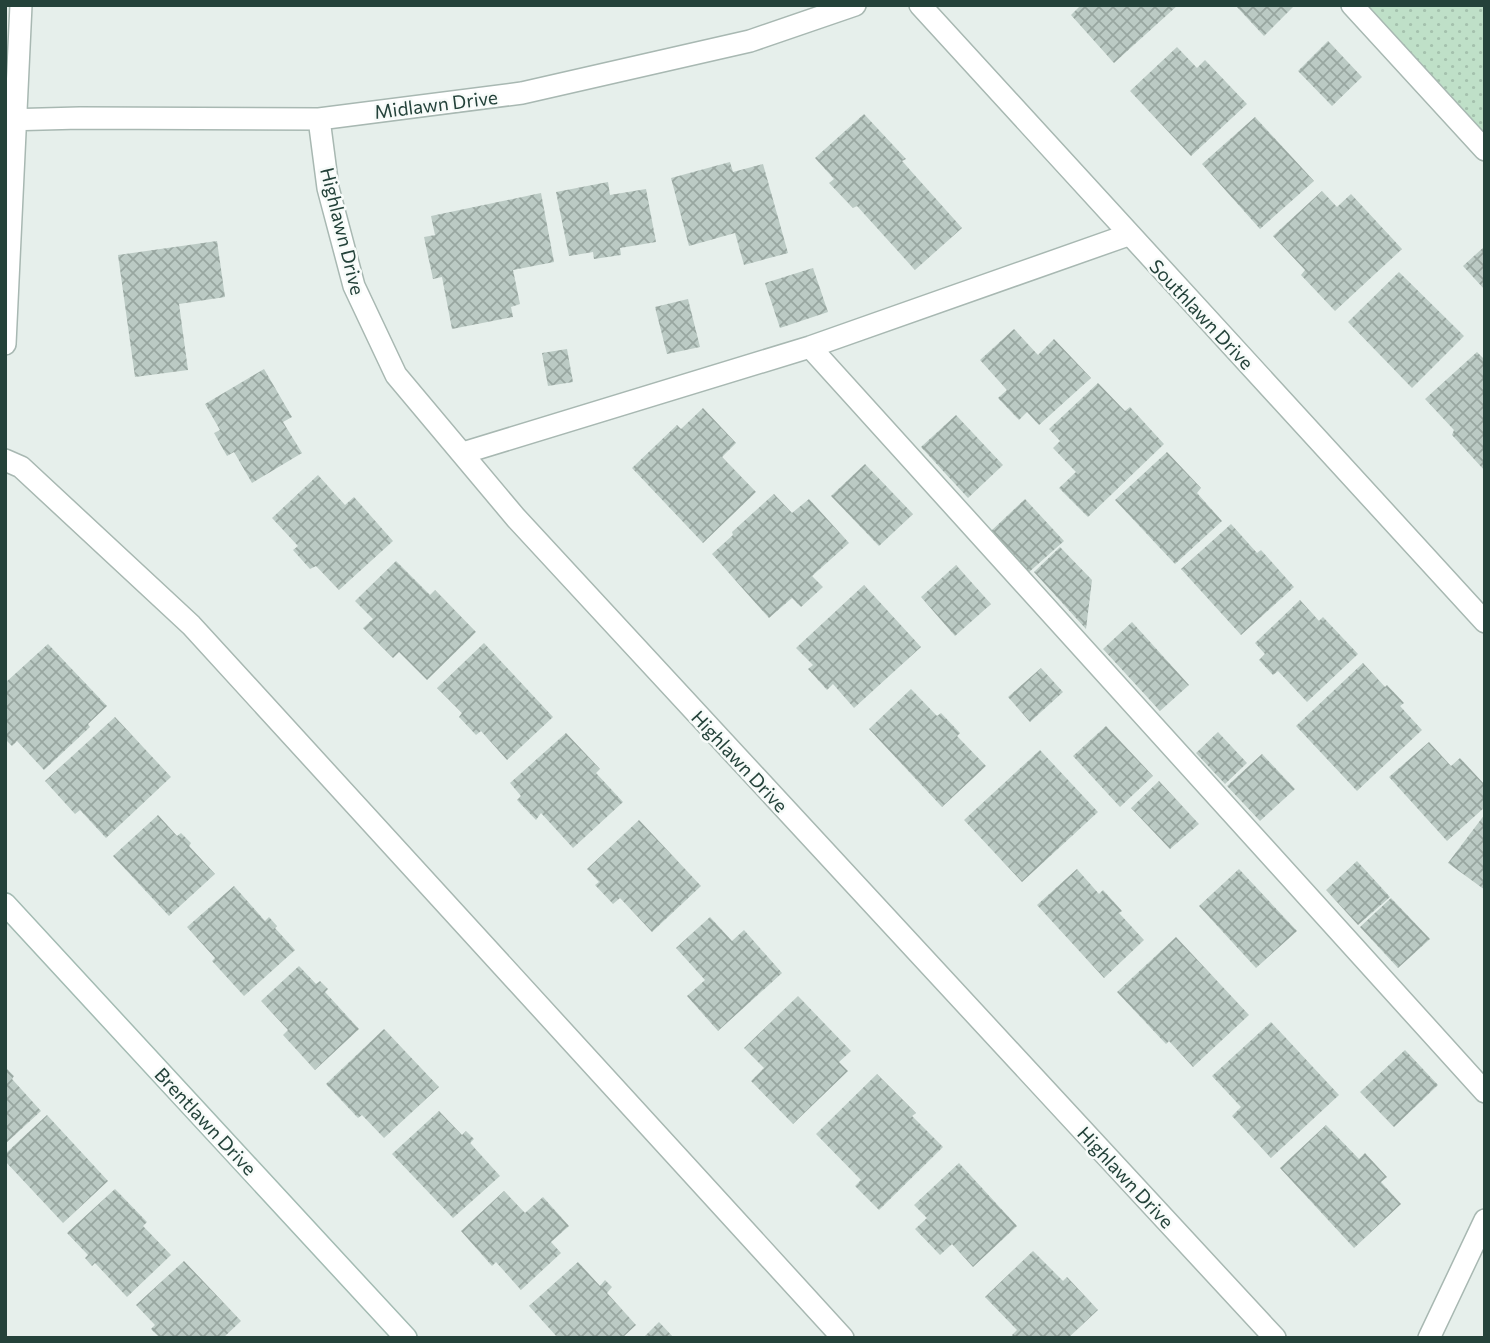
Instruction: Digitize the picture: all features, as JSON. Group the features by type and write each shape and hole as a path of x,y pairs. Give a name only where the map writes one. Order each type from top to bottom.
{"street":[{"path":"5,344 11,120 21,5"},
{"name":"Midlawn Drive","path":"11,120 319,119 522,93 750,41 855,5"},
{"name":"Southlawn Drive","path":"920,5 1485,622"},
{"path":"1352,5 1485,150"},
{"name":"Highlawn Drive","path":"319,119 328,188 354,286 396,375 516,518 1275,1338"},
{"path":"463,453 810,348 1128,235"},
{"path":"810,348 1485,1092"},
{"path":"5,460 22,467 191,625 843,1338"},
{"name":"Brentlawn Drive","path":"5,904 406,1338"},
{"path":"1429,1338 1485,1220"}],"green space":[{"path":"1352,5 1485,5 1485,150"}],"building":[{"path":"1081,5 1178,5 1114,63 1071,15"},
{"path":"1235,5 1295,5 1264,36"},
{"path":"1328,41 1362,77 1332,106 1298,71"},
{"path":"1177,47 1197,68 1205,60 1247,104 1191,156 1130,91"},
{"path":"864,114 906,159 902,161 962,228 915,270 857,206 853,208 829,183 834,179 815,158"},
{"path":"1255,117 1314,181 1260,229 1202,164"},
{"path":"730,162 733,172 763,164 788,253 744,265 735,233 689,246 671,178"},
{"path":"608,182 610,195 646,189 656,242 620,248 621,255 594,259 593,252 569,256 556,192"},
{"path":"1322,191 1337,207 1351,194 1402,249 1335,311 1301,275 1305,270 1273,236"},
{"path":"541,193 554,262 513,270 520,304 511,307 513,317 452,329 442,277 433,279 424,237 435,235 431,216"},
{"path":"217,241 225,297 179,304 188,370 135,377 118,255"},
{"path":"1485,246 1485,290 1463,266"},
{"path":"813,268 828,312 780,328 765,283"},
{"path":"1399,272 1464,336 1412,388 1348,322"},
{"path":"688,299 700,347 667,354 655,307"},
{"path":"1014,329 1038,355 1054,339 1091,378 1039,425 1027,412 1019,420 998,398 1007,390 980,360"},
{"path":"567,349 573,382 548,386 542,353"},
{"path":"1477,352 1485,360 1485,471 1452,435 1454,430 1425,399"},
{"path":"264,369 292,417 283,422 302,453 252,483 234,452 227,456 214,433 220,430 205,404"},
{"path":"1098,383 1125,411 1130,407 1164,444 1088,517 1059,488 1076,472 1053,448 1060,441 1049,429"},
{"path":"703,408 736,443 722,457 756,492 703,543 632,468 677,425 681,429"},
{"path":"956,415 1003,465 968,498 921,447"},
{"path":"1167,452 1201,488 1197,493 1222,521 1175,564 1115,500"},
{"path":"865,464 913,514 879,546 831,496"},
{"path":"318,475 345,505 354,497 393,541 339,590 316,566 310,569 293,550 298,546 272,518"},
{"path":"774,494 792,513 809,499 849,543 812,576 823,587 801,607 792,598 769,618 712,554"},
{"path":"1025,499 1064,541 1028,573 990,532"},
{"path":"1231,524 1257,553 1261,550 1294,587 1241,635 1181,569"},
{"path":"1060,547 1092,580 1086,629 1034,572"},
{"path":"396,561 430,595 435,590 476,632 427,680 399,652 393,658 363,628 373,619 355,601"},
{"path":"956,565 991,604 955,636 921,597"},
{"path":"864,585 921,647 854,708 833,684 827,690 808,669 813,665 796,648"},
{"path":"1300,600 1319,621 1323,617 1358,654 1307,702 1278,671 1273,675 1259,660 1265,654 1255,643"},
{"path":"1132,622 1189,685 1160,711 1103,649"},
{"path":"484,643 553,717 507,760 481,731 476,735 459,717 462,713 437,688"},
{"path":"48,644 107,706 88,724 90,727 44,770 17,741 12,746 5,739 5,683"},
{"path":"1363,663 1404,703 1400,706 1422,730 1357,791 1296,726"},
{"path":"1041,668 1063,692 1030,722 1008,697"},
{"path":"911,689 937,716 941,713 960,733 957,736 986,766 942,807 869,729"},
{"path":"115,717 171,777 106,838 80,810 75,814 45,781"},
{"path":"1106,726 1153,776 1120,807 1073,756"},
{"path":"1218,732 1247,763 1225,784 1196,753"},
{"path":"566,733 600,769 596,773 623,802 573,848 541,813 536,820 517,800 521,796 510,783"},
{"path":"1429,742 1451,766 1460,758 1485,785 1485,807 1447,841 1389,777"},
{"path":"1040,750 1098,812 1022,882 964,820"},
{"path":"1262,754 1295,789 1260,821 1227,786"},
{"path":"1159,781 1199,824 1170,849 1131,808"},
{"path":"1485,814 1485,890 1448,863"},
{"path":"158,815 177,836 181,833 191,843 189,846 215,874 169,916 113,856"},
{"path":"639,820 701,886 652,932 620,898 613,904 595,885 599,882 587,869"},
{"path":"1357,861 1390,897 1358,925 1326,890"},
{"path":"1077,869 1099,894 1103,890 1122,911 1119,913 1144,940 1104,978 1037,905"},
{"path":"1239,869 1297,931 1256,968 1199,906"},
{"path":"234,886 265,921 269,917 295,950 244,996 212,961 215,958 187,927"},
{"path":"1391,898 1430,939 1398,968 1360,927"},
{"path":"710,917 732,941 744,930 782,973 718,1031 687,996 705,980 676,948"},
{"path":"1176,937 1249,1015 1193,1067 1169,1041 1166,1044 1117,992"},
{"path":"299,966 316,984 320,981 328,989 325,992 359,1029 315,1070 283,1035 288,1030 261,1001"},
{"path":"798,996 851,1051 839,1062 848,1071 793,1124 751,1081 764,1068 744,1048"},
{"path":"1271,1022 1339,1095 1271,1158 1232,1116 1241,1107 1212,1076"},
{"path":"384,1029 439,1087 384,1138 362,1115 358,1118 326,1084"},
{"path":"1405,1050 1438,1085 1394,1127 1360,1092"},
{"path":"5,1067 14,1076 12,1079 41,1111 5,1144"},
{"path":"877,1074 916,1113 912,1116 943,1147 879,1210 855,1186 861,1180 816,1134"},
{"path":"439,1111 462,1135 466,1131 474,1139 470,1143 500,1176 453,1218 392,1154"},
{"path":"47,1115 108,1181 63,1223 5,1161 5,1154"},
{"path":"1326,1125 1359,1159 1365,1153 1387,1177 1381,1182 1401,1204 1354,1248 1280,1168"},
{"path":"959,1163 1017,1226 973,1267 952,1244 940,1255 915,1229 927,1218 914,1205"},
{"path":"115,1189 147,1222 143,1226 171,1255 127,1297 95,1263 92,1266 85,1258 88,1255 67,1233"},
{"path":"504,1191 525,1213 543,1197 569,1226 551,1242 561,1253 521,1290 496,1262 492,1266 461,1231"},
{"path":"1033,1251 1063,1281 1067,1277 1098,1310 1068,1338 1014,1338 1012,1335 1017,1330 985,1297"},
{"path":"184,1261 241,1321 223,1338 160,1338 151,1329 155,1325 136,1305"},
{"path":"578,1262 600,1286 605,1280 612,1287 607,1293 636,1325 622,1338 558,1338 529,1306"},
{"path":"659,1322 674,1338 643,1338"}]}
